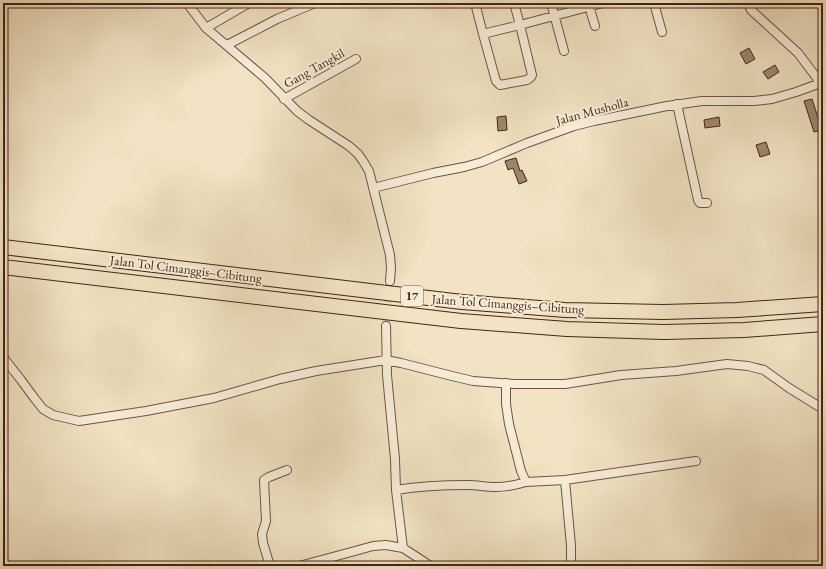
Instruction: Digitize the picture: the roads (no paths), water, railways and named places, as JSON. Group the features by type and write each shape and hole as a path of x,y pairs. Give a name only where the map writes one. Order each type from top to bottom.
{"highway":[{"name":"Jalan Tol Cimanggis–Cibitung","path":"3,247 462,302 549,308 664,312 737,310 823,304"},
{"name":"Jalan Tol Cimanggis–Cibitung","path":"3,267 461,321 567,329 664,332 744,330 823,324"}],"street":[{"path":"188,3 206,28 265,78 297,111 349,146 358,154 369,171 390,255 390,281"},
{"path":"206,28 249,3"},
{"path":"227,46 277,19 315,3"},
{"path":"475,3 496,80 501,85 527,80 532,75 514,3"},
{"path":"551,3 564,52"},
{"path":"483,34 555,16 589,5 603,3"},
{"path":"654,3 662,32"},
{"path":"748,3 751,10 798,53 822,84"},
{"path":"589,5 595,26"},
{"name":"Gang Tangkil","path":"284,98 356,59"},
{"name":"Jalan Musholla","path":"373,188 482,162 574,126 594,120 677,104 702,101 754,101 772,99 822,84"},
{"path":"677,104 698,200 700,203 708,202"},
{"path":"386,326 386,360 396,459 396,490 403,548"},
{"path":"3,357 43,409 53,415 79,421 146,411 214,398 287,378 386,360 473,381 565,384 621,375 676,371 727,364 748,366 764,370 789,388 823,409"},
{"path":"506,383 506,404 509,424 521,471 526,482"},
{"path":"396,490 416,486 442,485 496,487 510,486 526,482 565,480 696,461"},
{"path":"270,566 263,543 262,534 266,521 264,480 287,470"},
{"path":"565,480 572,566"},
{"path":"299,566 373,546 386,545 403,548 431,566"},
{"path":"3,564 10,566"}],"tunnel":[{"path":"386,326 389,289"}]}
